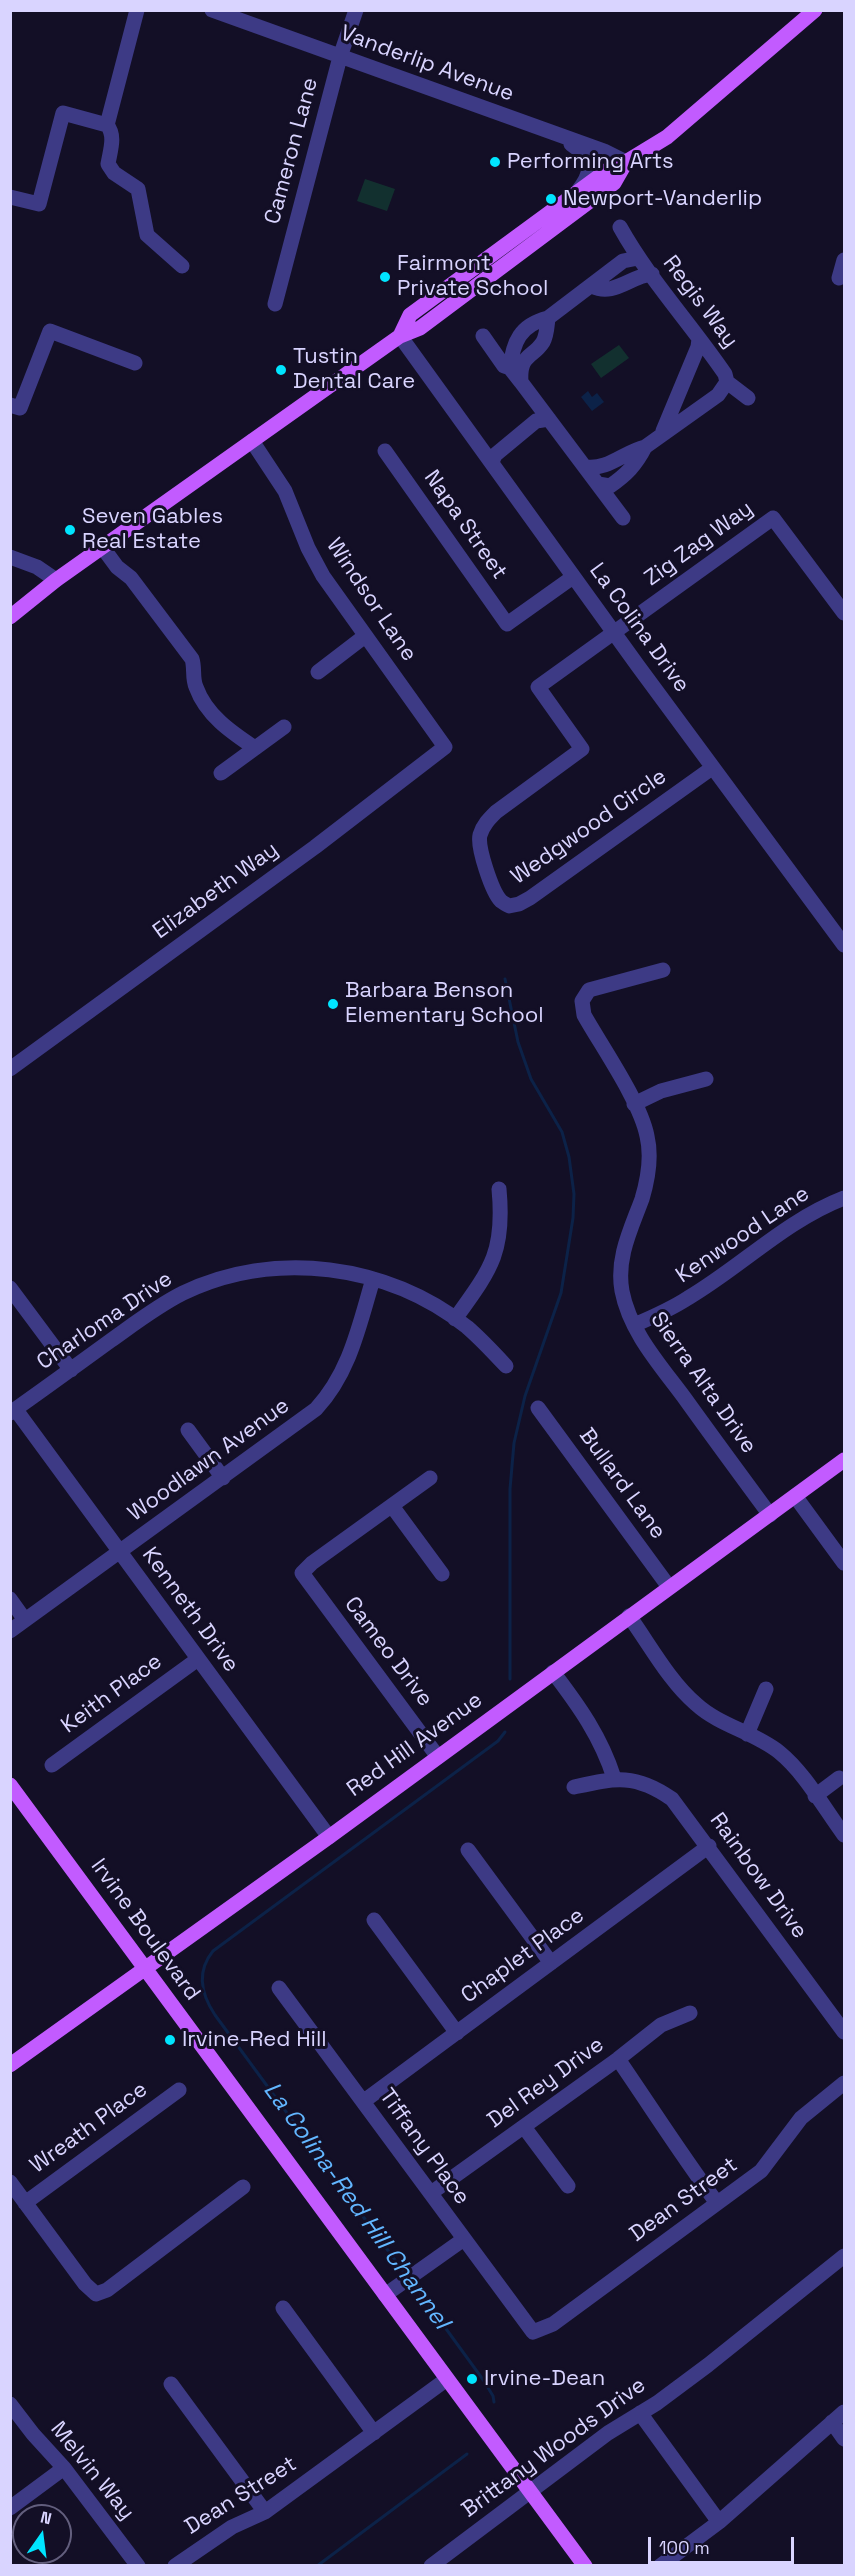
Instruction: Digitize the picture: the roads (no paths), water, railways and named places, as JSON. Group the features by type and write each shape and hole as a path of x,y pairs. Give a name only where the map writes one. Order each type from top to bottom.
{"main road":[{"path":"399,336 410,315 609,169 626,162 668,136 815,10"},
{"path":"10,617 56,580 399,336 420,328 614,183 626,162"},
{"name":"Red Hill Avenue","path":"10,2065 329,1837 844,1460"},
{"name":"Irvine Boulevard","path":"10,1785 585,2565"}],"street":[{"path":"107,125 137,10"},
{"name":"Vanderlip Avenue","path":"212,10 604,151 626,162"},
{"name":"Cameron Lane","path":"275,304 340,57 356,10"},
{"path":"10,197 39,204 63,113 107,125 112,139 108,164 114,173 138,189 147,235 182,266"},
{"path":"559,136 582,152 589,162 589,172 578,191"},
{"name":"Regis Way","path":"620,227 638,258 725,374 727,382 748,398"},
{"path":"510,368 512,350 518,336 535,323 548,318 624,261 638,258"},
{"path":"838,278 844,260"},
{"path":"591,286 600,290 612,290 636,277 652,274"},
{"path":"521,382 523,365 530,353 544,341 548,318"},
{"path":"15,406 50,331 135,363"},
{"name":"La Colina Drive","path":"399,336 712,768 844,945"},
{"path":"483,336 504,366 510,368 521,382 623,518"},
{"path":"662,434 698,347 699,338"},
{"path":"492,350 502,348 512,350"},
{"path":"598,483 610,486 620,479 633,468 645,447 718,395 727,382"},
{"path":"492,462 499,460 542,429 549,419"},
{"name":"Windsor Lane","path":"252,441 285,491 322,576 446,747"},
{"path":"586,467 600,467 632,450 645,447"},
{"name":"Napa Street","path":"385,451 507,624 573,577"},
{"name":"Zig Zag Way","path":"614,633 773,518 844,613"},
{"path":"103,548 117,567 131,578 192,659 196,688 210,711 224,726 255,748"},
{"path":"10,557 37,567 56,580"},
{"name":"Wedgwood Circle","path":"614,633 538,687 582,749 496,812 484,825 479,837 482,855 501,901 509,906 530,898 712,768"},
{"path":"318,672 365,636"},
{"path":"221,773 284,727"},
{"name":"Elizabeth Way","path":"10,1069 315,847 446,747"},
{"name":"Sierra Alta Drive","path":"663,970 589,990 582,1001 584,1015 634,1104 647,1136 649,1157 646,1182 625,1240 621,1263 622,1289 634,1325 643,1342 770,1515"},
{"path":"634,1104 661,1091 706,1079"},
{"path":"455,1319 487,1275 497,1251 502,1219 499,1189"},
{"name":"Kenwood Lane","path":"634,1325 691,1297 770,1239 817,1209 844,1198"},
{"name":"Charloma Drive","path":"13,1412 150,1312 206,1284 259,1270 281,1268 326,1269 373,1279"},
{"path":"373,1279 413,1294 455,1319 483,1342 506,1366"},
{"name":"Woodlawn Avenue","path":"10,1631 303,1420 328,1397 343,1372 354,1346 373,1279"},
{"path":"10,1288 71,1370"},
{"name":"Bullard Lane","path":"538,1408 669,1587"},
{"name":"Kenneth Drive","path":"13,1412 120,1552 329,1837"},
{"path":"188,1430 223,1478"},
{"path":"430,1478 392,1506 442,1574"},
{"path":"795,1496 844,1563"},
{"name":"Cameo Drive","path":"392,1506 312,1563 302,1573 438,1757"},
{"path":"10,1599 25,1620"},
{"path":"629,1616 679,1686 695,1704 716,1720 779,1752 794,1767 844,1835"},
{"name":"Keith Place","path":"52,1765 198,1659"},
{"path":"554,1672 602,1744 614,1778"},
{"path":"747,1734 765,1689"},
{"name":"Rainbow Drive","path":"574,1787 614,1778 644,1783 672,1799 709,1846 844,2032"},
{"path":"815,1796 839,1778"},
{"name":"Chaplet Place","path":"364,2102 709,1846"},
{"path":"468,1850 551,1963"},
{"path":"374,1920 457,2033"},
{"name":"Tiffany Place","path":"279,1988 532,2332"},
{"name":"Del Rey Drive","path":"431,2193 618,2059 661,2025 690,2013"},
{"path":"618,2059 676,2148 717,2204"},
{"name":"Dean Street","path":"532,2332 553,2324 760,2171 801,2118 844,2083"},
{"name":"Wreath Place","path":"25,2203 179,2090"},
{"path":"524,2127 568,2186"},
{"path":"10,2182 85,2284 96,2294 107,2290 243,2187"},
{"path":"386,2295 464,2239"},
{"name":"Brittany Woods Drive","path":"431,2565 608,2433 708,2365 844,2256"},
{"path":"283,2308 374,2433"},
{"name":"Dean Street","path":"175,2565 232,2527 265,2512 447,2379"},
{"path":"171,2384 265,2512"},
{"name":"Melvin Way","path":"10,2404 64,2468 138,2565"},
{"path":"660,2565 719,2522 844,2412"},
{"path":"640,2413 719,2522"},
{"path":"832,2422 844,2439"},
{"path":"10,2508 64,2468"}],"water":[{"path":"588,391 592,397 597,393 604,402 592,411 581,397"}],"waterway":[{"name":"La Colina-Red Hill Channel","path":"505,979 518,1042 531,1079 562,1132 569,1157 574,1194 573,1218 561,1293 525,1396 514,1443 510,1489 510,1679"},
{"name":"La Colina-Red Hill Channel","path":"406,2275 215,2015 206,1999 202,1975 213,1951 498,1741 505,1732"},
{"name":"La Colina-Red Hill Channel","path":"412,2282 484,2381 494,2402"},
{"name":"La Colina-Red Hill Channel","path":"317,2566 467,2454"}],"place":[{"name":"Performing Arts","path":"495,162"},
{"name":"Newport-Vanderlip","path":"551,199"},
{"name":"Fairmont Private School","path":"385,277"},
{"name":"Tustin Dental Care","path":"281,370"},
{"name":"Seven Gables Real Estate","path":"70,530"},
{"name":"Barbara Benson Elementary School","path":"333,1004"},
{"name":"Irvine-Red Hill","path":"170,2040"},
{"name":"Irvine-Dean","path":"472,2379"}]}
